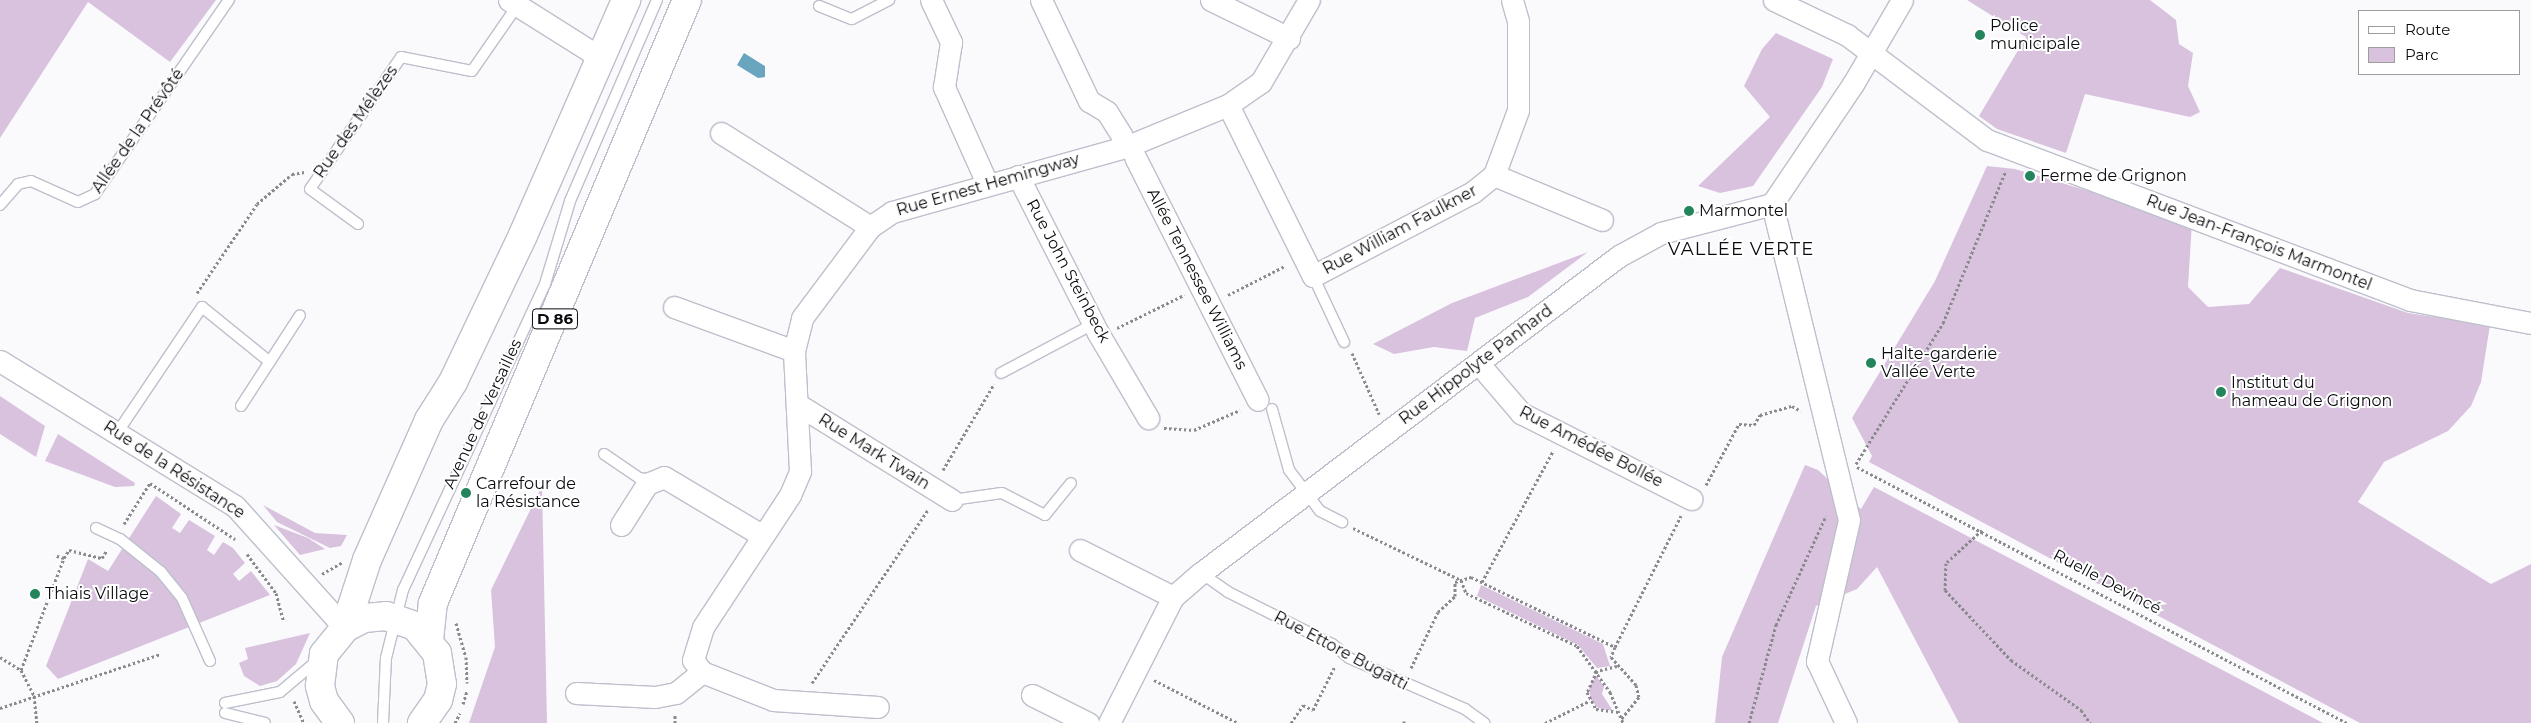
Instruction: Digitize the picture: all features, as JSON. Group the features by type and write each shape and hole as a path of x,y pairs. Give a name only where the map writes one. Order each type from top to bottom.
{"main road":[{"path":"335,720 320,686 324,654 345,628 367,560 429,420 453,382 523,235 626,0"},
{"name":"Avenue de Versailles","path":"430,640 433,603 687,0"},
{"path":"345,628 364,618 394,617 430,640"},
{"name":"D 86","path":"430,640 442,669 442,684 431,720"}],"street":[{"path":"932,0 951,42 944,87 987,183"},
{"path":"1041,0 1089,101 1107,112 1122,136"},
{"path":"1211,0 1289,38"},
{"name":"Rue Ernest Hemingway","path":"702,672 693,660 694,646 800,471 794,351 809,306 870,227 892,212 987,183 1128,146 1228,105 1261,82 1289,38 1309,0"},
{"name":"Rue William Faulkner","path":"1228,105 1313,276 1472,192 1494,175 1518,110 1518,21 1512,0"},
{"name":"Rue Jean-François Marmontel","path":"1774,0 1833,27 1872,53 1987,140 2410,300 2531,323"},
{"path":"1846,723 1817,667 1848,538 1847,471 1772,204 1872,53 1902,0"},
{"path":"513,3 601,58"},
{"path":"721,133 870,227"},
{"name":"Allée Tennessee Williams","path":"1135,157 1205,296 1265,404"},
{"name":"Rue William Faulkner","path":"1494,175 1602,220"},
{"name":"Rue John Steinbeck","path":"1018,176 1097,330 1148,418"},
{"name":"Rue Hippolyte Panhard","path":"1109,723 1173,597 1201,573 1619,256 1661,233 1772,204"},
{"path":"674,307 794,351"},
{"name":"Rue de la Résistance","path":"0,361 242,513 345,628"},
{"name":"Rue Amédée Bollée","path":"1479,364 1511,405 1563,434 1691,499"},
{"name":"Rue Mark Twain","path":"797,404 946,496"},
{"path":"621,525 653,480 676,480 762,536"},
{"path":"1080,550 1173,597"},
{"path":"576,693 656,697 676,693 702,672 757,695 799,703 878,707"},
{"path":"1032,695 1088,723"}],"lane":[{"name":"Allée de la Prévôté","path":"0,206 18,184 30,180 78,202 95,194 229,0"},
{"name":"Avenue de Versailles","path":"383,723 383,678 394,617 468,443 545,284 570,201 657,0"},
{"path":"819,6 852,19 889,0"},
{"name":"Rue des Mélèzes","path":"358,224 310,189 401,57 472,72 513,3"},
{"path":"1313,276 1344,342"},
{"path":"117,433 202,307 270,362"},
{"path":"242,406 300,315"},
{"path":"1001,373 1097,330"},
{"path":"1265,404 1289,470 1320,512 1342,522"},
{"path":"604,454 639,478 653,480"},
{"path":"946,496 1002,493 1046,515 1071,483"},
{"path":"96,528 120,539 162,572 182,598 210,662"},
{"name":"Rue Ettore Bugatti","path":"1201,573 1342,653 1465,709 1484,723"},
{"path":"265,723 225,708 260,698 287,687 324,654"}],"path":[{"path":"1847,471 1943,323 2015,151"},
{"path":"202,307 194,297 256,204 298,170 316,179"},
{"path":"1097,330 1205,296 1303,257"},
{"path":"1344,342 1389,432"},
{"path":"799,703 946,496 945,476 942,467 1001,373"},
{"path":"1148,418 1166,430 1194,430 1265,404"},
{"path":"1709,480 1739,424 1754,425 1760,415 1792,406 1805,413"},
{"path":"1482,582 1563,434"},
{"name":"Ruelle Devincé","path":"1847,471 1982,530 2347,723"},
{"path":"118,533 150,483 238,541"},
{"path":"1342,522 1460,580 1466,593 1576,646 1597,671 1622,721 1639,698 1636,685 1617,666 1611,657 1691,499"},
{"path":"1749,723 1776,625 1827,508"},
{"path":"1982,530 1949,558 1945,590 2011,660 2081,710 2090,723"},
{"path":"21,670 68,550 78,549 102,558 113,541"},
{"path":"244,549 276,593 283,620"},
{"path":"54,555 64,558"},
{"path":"1413,665 1438,612 1455,596 1455,582 1471,577 1615,647"},
{"path":"1291,723 1303,705 1313,710 1342,653"},
{"path":"0,708 160,654"},
{"path":"0,657 21,670 34,696 36,723"},
{"path":"1617,666 1597,671 1588,685 1589,701 1603,713 1618,712"},
{"path":"1135,671 1238,723"},
{"path":"287,687 304,723"},
{"path":"1545,723 1589,701"}],"green space":[{"path":"0,0 216,0 170,62 88,2 0,138"},
{"path":"1967,0 2150,0 2176,20 2179,44 2193,53 2188,86 2200,112 2190,117 2085,94 2066,153 1997,129 1979,116 2026,37"},
{"path":"1776,33 1833,59 1822,87 1753,186 1720,193 1698,186 1770,117 1744,86 1762,49"},
{"name":"Institut du hameau de Grignon","path":"1987,166 2015,169 2192,222 2188,287 2208,307 2249,304 2280,268 2408,313 2490,325 2481,382 2471,406 2448,431 2384,462 2358,502 2491,584 2531,564 2531,723 2360,723 1869,462 1872,456 1852,418 1935,281"},
{"path":"1588,252 1528,297 1475,318 1467,351 1434,347 1394,354 1373,344 1452,303"},
{"path":"0,396 45,426 36,457 0,434"},
{"path":"58,434 135,483 134,486 115,487 45,461"},
{"path":"1805,465 1818,470 1861,509 1874,487 2323,723 1959,723 1877,567 1857,589 1816,606 1778,723 1715,723 1722,657"},
{"path":"542,486 547,723 469,723 495,647 491,590"},
{"path":"156,496 181,514 172,528 180,533 189,520 215,536 207,550 214,555 223,542 233,548 245,563 233,574 239,581 251,571 270,595 58,679 46,666 88,559 108,571"},
{"path":"263,505 315,533 347,535 341,546 330,548 277,522"},
{"path":"274,525 308,538 325,549 300,555"},
{"path":"1481,585 1603,644 1610,666 1597,668 1578,645 1477,596"},
{"path":"310,633 296,664 277,681 260,686 244,676 239,663 248,659 245,648"},
{"path":"1596,676 1604,686 1602,694 1613,711 1598,708 1591,700 1589,688"}],"water":[{"path":"744,53 765,66 765,77 758,78 737,65"}],"place":[{"name":"Police municipale","path":"1980,35"},
{"name":"Ferme de Grignon","path":"2030,176"},
{"name":"Marmontel","path":"1689,211"},
{"name":"Halte-garderie Vallée Verte","path":"1871,363"},
{"name":"Institut du hameau de Grignon","path":"2221,392"},
{"name":"Carrefour de la Résistance","path":"466,493"},
{"name":"Thiais Village","path":"35,594"}],"district":[{"name":"VALLÉE VERTE","path":"1741,249"}]}
